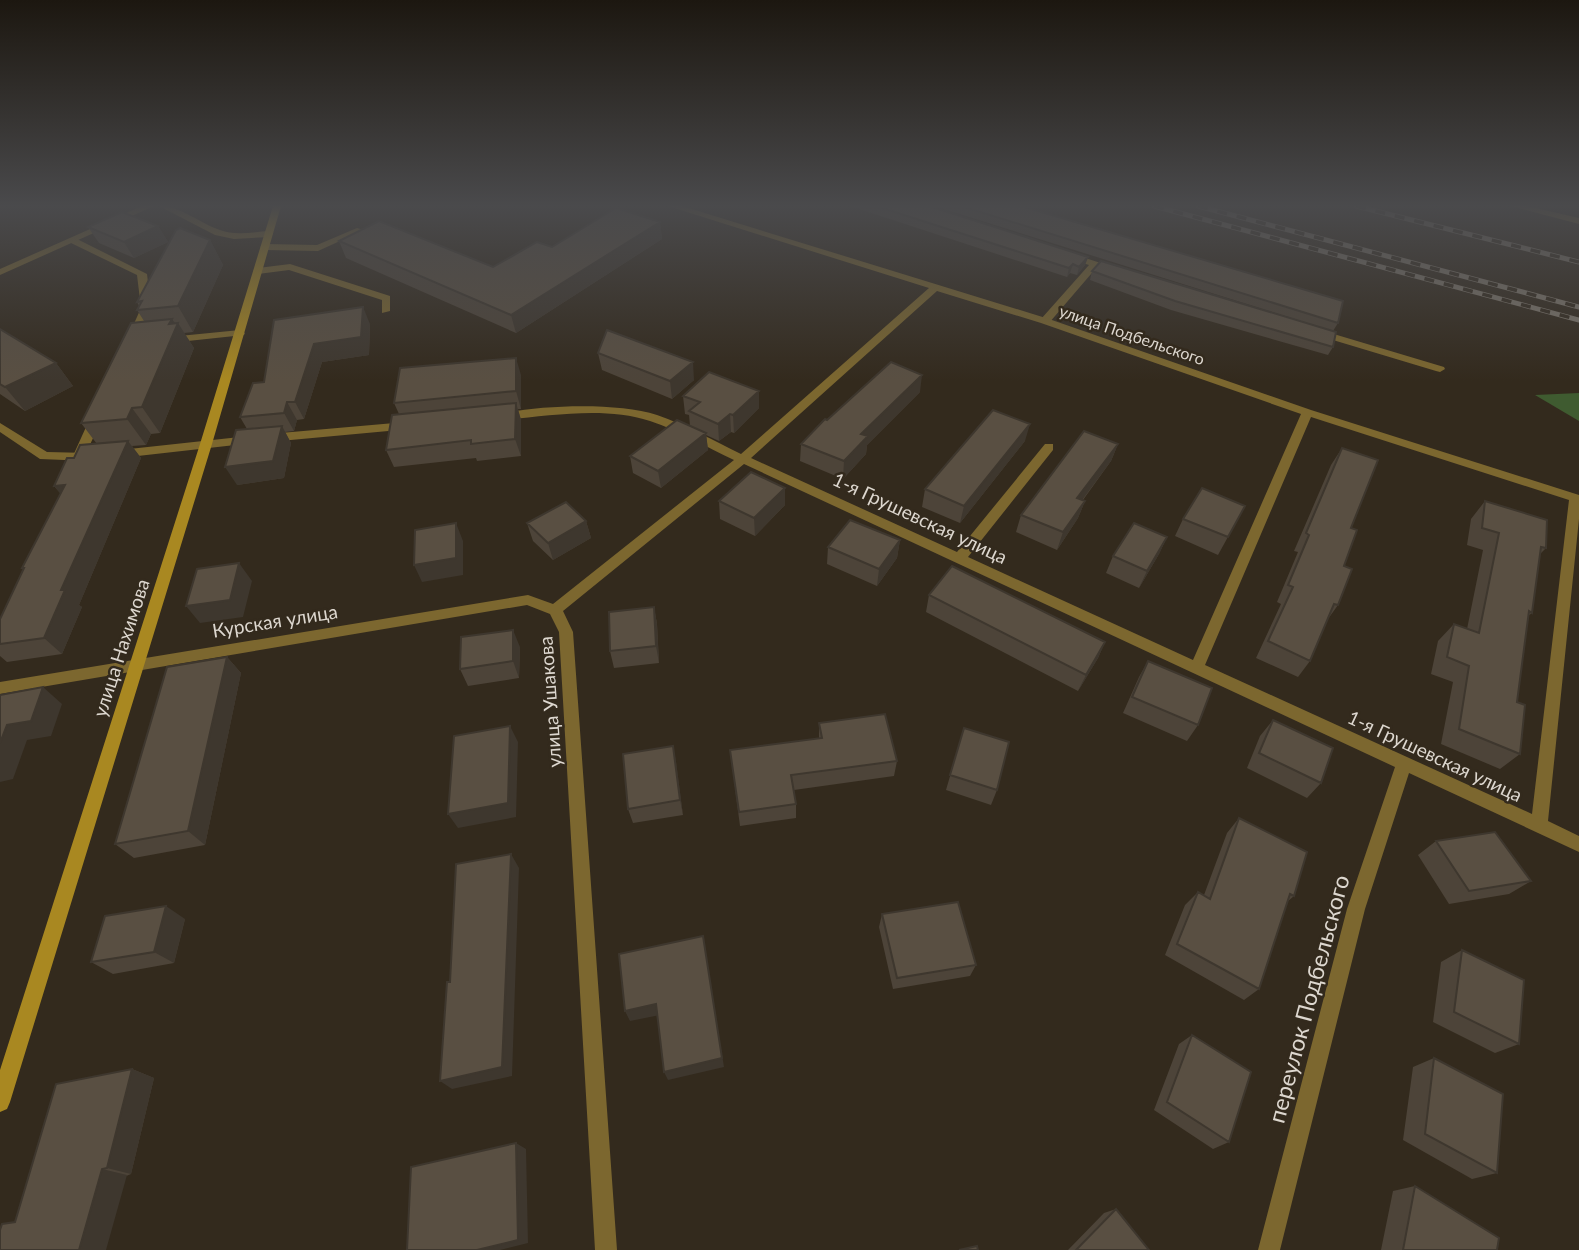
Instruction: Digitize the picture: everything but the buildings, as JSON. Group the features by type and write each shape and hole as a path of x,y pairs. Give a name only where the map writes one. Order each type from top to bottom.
{"street":[{"path":"0,272 18,264"},
{"path":"122,264 142,274"},
{"name":"улица Нахимова","path":"0,1102 260,264"},
{"name":"улица Подбельского","path":"862,264 1045,321 1307,412 1577,499"},
{"path":"1045,321 1095,264"},
{"path":"1096,264 1122,272"},
{"path":"258,271 290,267 303,271 387,298 385,311"},
{"path":"142,274 153,268"},
{"path":"142,274 146,308 130,345 144,343"},
{"name":"улица Ушакова","path":"606,1250 566,632 555,610 744,458 936,287"},
{"path":"1307,328 1440,369"},
{"path":"157,341 240,332"},
{"path":"78,458 101,408"},
{"name":"1-я Грушевская улица","path":"493,417 589,408 625,410 653,418 1579,844"},
{"path":"1197,666 1307,412"},
{"path":"0,427 44,456 78,458 425,424"},
{"path":"960,558 1049,447"},
{"path":"1539,826 1577,499"},
{"name":"Курская улица","path":"0,688 136,663 528,600 555,610"},
{"name":"переулок Подбельского","path":"1269,1250 1356,909 1404,763"}],"green space":[{"path":"1579,393 1579,421 1535,395"}],"railway":[{"path":"1371,264 1579,320"},
{"path":"1418,264 1579,307"}]}
